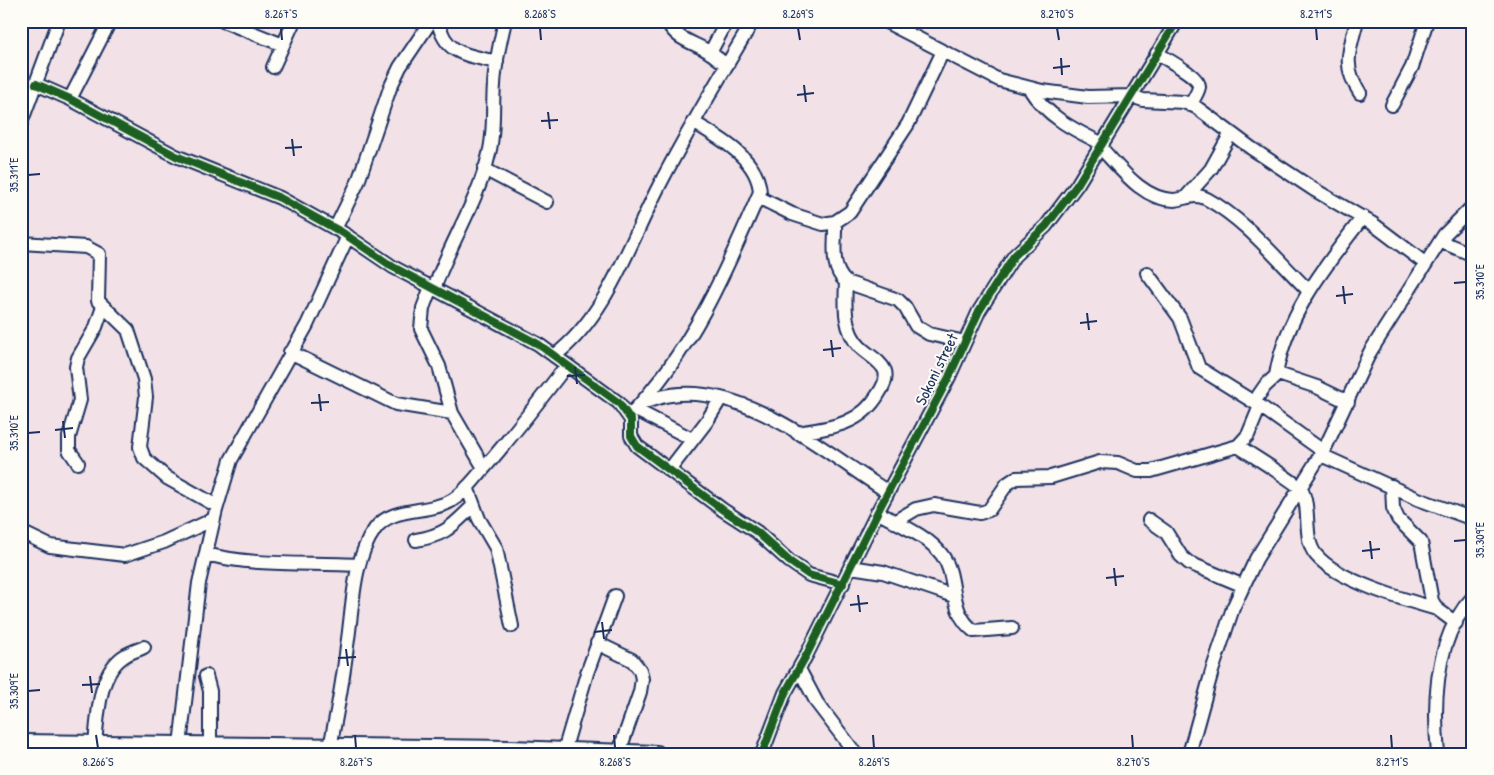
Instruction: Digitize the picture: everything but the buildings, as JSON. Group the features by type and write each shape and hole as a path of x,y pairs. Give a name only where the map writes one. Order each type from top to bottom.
{"street":[{"path":"21,123 59,21"},
{"path":"70,99 110,21"},
{"path":"223,21 283,45"},
{"path":"273,67 294,21"},
{"path":"335,229 358,182 390,88 400,67 431,21"},
{"path":"438,21 441,35 450,47 465,54 497,62"},
{"path":"484,468 452,413 439,366 420,328 423,308 474,199 484,169 492,138 497,62 505,21"},
{"path":"667,21 671,29 683,40 710,53 727,65"},
{"path":"710,53 727,21"},
{"path":"554,356 569,345 588,324 693,122 753,21"},
{"path":"884,21 999,80 1029,88 1088,97 1131,96 1143,100 1175,100 1190,105 1313,189 1362,217 1426,264"},
{"name":"Sokoni street","path":"762,754 785,693 843,584 877,512 949,377 979,311 1014,256 1046,226 1077,186 1177,21"},
{"path":"1357,21 1347,66 1350,79 1360,93"},
{"path":"1392,105 1412,66 1428,21"},
{"path":"758,197 812,222 823,224 836,222 850,212 908,124 943,51"},
{"path":"1157,53 1194,76 1199,82 1199,87 1190,105"},
{"path":"36,84 70,99 176,156 280,198 348,236 393,267 538,344 619,403 692,439"},
{"path":"1029,88 1036,100 1050,113 1102,146 1143,190 1161,198 1174,200 1195,195 1205,198 1238,218 1309,291"},
{"path":"693,122 719,138 744,159 757,174 760,182 758,197 709,307 656,387 636,410 631,436 637,446 722,510 757,532 789,561 809,575 843,584"},
{"path":"1186,197 1211,169 1231,134"},
{"path":"484,169 547,202"},
{"path":"1189,754 1212,671 1233,608 1256,559 1322,453 1348,402 1370,352 1440,241 1473,206"},
{"path":"894,522 916,509 934,505 980,513 989,510 1007,484 1016,478 1051,476 1100,462 1118,463 1136,471 1151,471 1238,446 1248,435 1264,386 1276,375 1279,355 1309,291 1362,217"},
{"path":"836,222 835,264 839,276 846,282 898,300 906,307 916,326 929,334 965,342"},
{"path":"180,745 192,632 206,554 217,506 232,460 290,352 307,325 348,236"},
{"path":"1440,241 1473,256"},
{"path":"21,243 93,249 99,254 98,301 128,330 144,379 146,396 140,447 144,458 167,478 217,506"},
{"path":"1147,273 1180,318 1199,368 1257,404 1322,453 1392,486 1473,519"},
{"path":"796,433 841,426 855,420 878,395 884,384 886,373 882,365 859,346 850,333 847,321 846,282"},
{"path":"78,463 68,450 69,437 80,400 76,367 78,358 96,327 103,307"},
{"path":"290,352 396,404 452,413"},
{"path":"325,749 359,566 367,542 375,528 384,519 397,514 428,510 451,501 467,487 524,422 566,366"},
{"path":"1276,375 1284,375 1348,402"},
{"path":"636,410 672,395 699,395 722,398 750,407 796,433 888,492"},
{"path":"670,469 722,398"},
{"path":"1238,446 1300,488 1305,504 1310,545 1316,555 1362,585 1437,610 1456,623"},
{"path":"1392,486 1393,508 1398,519 1421,542 1431,595 1437,610"},
{"path":"467,487 473,506 496,548 512,626"},
{"path":"416,540 437,536 448,530 473,506"},
{"path":"877,512 937,548 944,557 963,623 974,631 1012,628"},
{"path":"21,532 50,546 125,555 164,542 214,519"},
{"path":"1149,520 1166,532 1189,563 1244,586"},
{"path":"206,554 254,563 318,563 359,566"},
{"path":"851,567 883,572 954,596"},
{"path":"564,751 598,642 615,596"},
{"path":"1438,754 1436,732 1440,667 1450,633 1473,598"},
{"path":"598,642 632,660 640,670 642,679 640,692 625,753"},
{"path":"95,744 100,703 106,680 116,663 125,655 144,648"},
{"path":"799,669 818,704 856,754"},
{"path":"203,748 210,691 206,676"},
{"path":"21,743 180,745 203,748 564,751 657,754"}],"cycle path":[{"path":"762,754 785,693 807,654 879,509 949,377 979,311 1014,256 1046,226 1077,185 1177,21"},
{"path":"36,84 70,99 176,156 280,198 343,233 393,267 538,344 619,403 631,420 631,436 637,446 723,510 757,532 789,561 809,575 843,584"}]}
